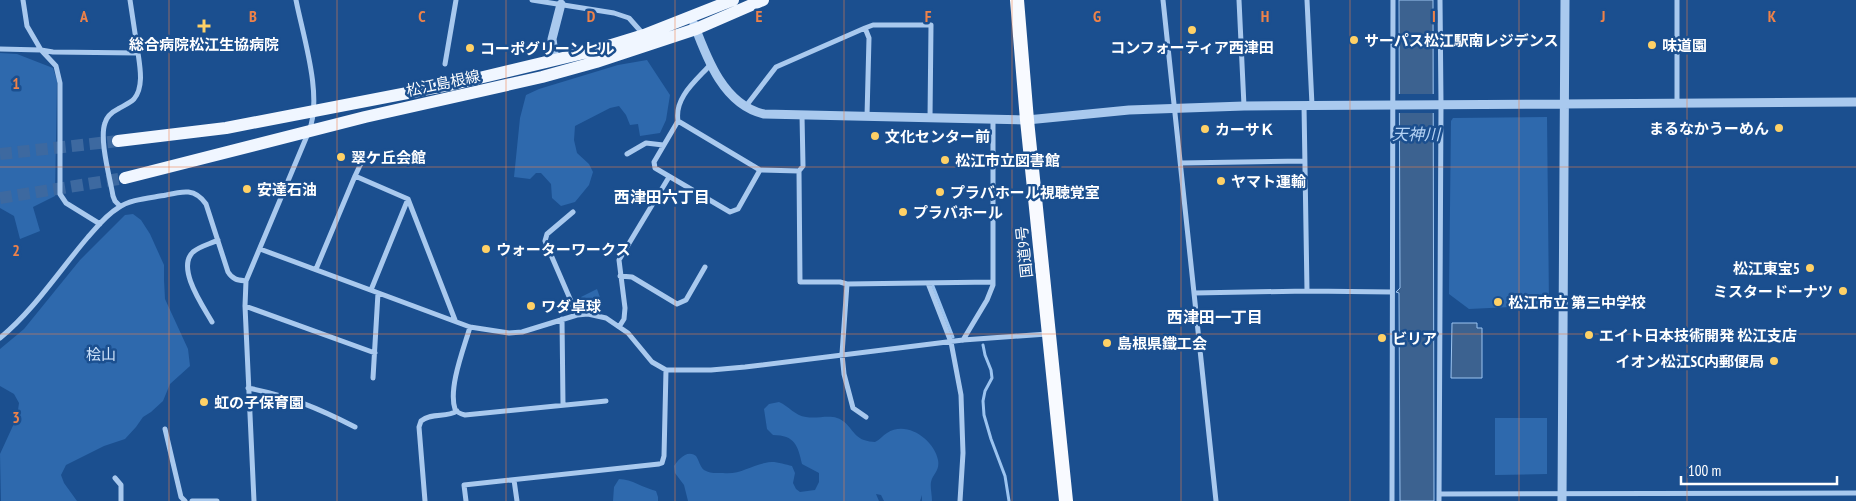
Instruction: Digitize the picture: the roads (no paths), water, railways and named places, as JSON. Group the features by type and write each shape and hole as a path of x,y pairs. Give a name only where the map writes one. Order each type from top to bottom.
{"highway":[{"name":"国道9号","path":"1016,0 1066,501"}],"main road":[{"name":"松江島根線","path":"118,141 226,128 454,84 592,51 644,34 694,23 733,0"},
{"name":"松江島根線","path":"125,178 310,131 542,77 596,62 694,23 763,0"}],"street":[{"path":"23,0 30,34 41,50 56,66 60,83 60,194 66,203 100,224"},
{"path":"120,206 115,202 113,196 103,139 104,124 110,115 132,101 137,94 140,77 130,0"},
{"path":"254,501 245,306 246,281 310,131 314,111 315,93 296,0"},
{"path":"445,64 456,0"},
{"path":"532,0 614,13 629,18 644,34"},
{"path":"1163,0 1176,108 1216,501"},
{"path":"1239,0 1244,106"},
{"path":"1306,0 1308,105 1305,161 1307,291"},
{"path":"1392,501 1393,0"},
{"path":"1439,501 1440,0"},
{"path":"1562,497 1565,0"},
{"path":"1677,0 1677,102"},
{"path":"555,60 552,39 561,4"},
{"path":"694,23 711,64 726,88 746,106 764,114 1027,120 1129,110 1244,106 1856,102"},
{"path":"746,106 776,67 873,24 931,25 930,118"},
{"path":"864,28 869,38 868,116"},
{"path":"0,49 138,53"},
{"path":"711,64 680,99 676,112 678,121 663,144 654,162 654,166 730,212 738,209 760,170"},
{"path":"802,115 803,166 799,171 800,282 840,282 847,284 992,282"},
{"path":"963,340 987,300 992,282 993,119"},
{"path":"678,121 760,170 799,171"},
{"path":"627,154 646,143 663,144"},
{"path":"316,269 363,160"},
{"path":"1181,163 1305,161"},
{"path":"355,176 408,199 455,321"},
{"path":"619,326 624,319 625,308 619,260 669,176"},
{"path":"0,338 18,322 100,224 120,206 179,192 192,192 202,198 206,204 228,272 237,280 246,281"},
{"path":"371,290 408,199"},
{"path":"573,212 547,234 545,241 577,315"},
{"path":"212,322 189,278 187,265 193,252 218,240"},
{"path":"260,249 470,327 516,332 577,315 588,314 606,318 628,333 652,362 666,370 711,370 745,367 963,340 1049,334"},
{"path":"620,276 632,278 677,304 686,300 705,267"},
{"path":"928,283 951,342 961,395 963,453 960,501"},
{"path":"847,284 842,354 844,374 853,408 866,417"},
{"path":"374,378 378,292"},
{"path":"1194,293 1392,292"},
{"path":"245,306 375,353"},
{"path":"562,319 563,405"},
{"path":"457,411 453,388 470,327"},
{"path":"466,501 464,485 639,468 662,463 664,456 666,370"},
{"path":"248,388 278,394 316,407 355,427"},
{"path":"457,411 465,415 606,401"},
{"path":"425,501 419,428 421,421 427,416 452,414 457,411"},
{"path":"165,429 182,497 185,501"},
{"path":"115,478 121,485 121,501"},
{"path":"514,480 517,501"},
{"path":"1439,494 1562,497 1856,493"},
{"path":"1678,495 1678,501"},
{"path":"192,501 216,501"}],"water":[{"name":"天神川","path":"1399,0 1433,0 1434,501 1400,501 1399,293 1396,292 1400,288"},
{"path":"1452,323 1477,323 1477,328 1482,328 1482,378 1451,378"}],"waterway":[{"path":"933,286 953,337"},
{"path":"983,345 992,378 985,391 983,401 984,415 1005,476 1009,501"}],"tunnel":[{"path":"0,154 118,141"},
{"path":"0,198 125,178"}],"place":[{"name":"総合病院松江生協病院","path":"204,26"},
{"name":"コンフォーティア西津田","path":"1192,30"},
{"name":"サーパス松江駅南レジデンス","path":"1354,40"},
{"name":"味道園","path":"1652,45"},
{"name":"コーポグリーンヒル","path":"470,48"},
{"name":"まるなかうーめん","path":"1779,128"},
{"name":"カーサＫ","path":"1205,129"},
{"name":"文化センター前","path":"875,136"},
{"name":"翠ケ丘会館","path":"341,157"},
{"name":"松江市立図書館","path":"945,160"},
{"name":"ヤマト運輸","path":"1221,181"},
{"name":"安達石油","path":"247,189"},
{"name":"プラバホール視聴覚室","path":"940,192"},
{"name":"プラバホール","path":"903,212"},
{"name":"ウォーターワークス","path":"486,249"},
{"name":"松江東宝5","path":"1810,268"},
{"name":"ミスタードーナツ","path":"1843,291"},
{"name":"松江市立 第三中学校","path":"1498,302"},
{"name":"ワダ卓球","path":"531,306"},
{"name":"エイト日本技術開発 松江支店","path":"1589,335"},
{"name":"ビリア","path":"1382,338"},
{"name":"島根県鐵工会","path":"1107,343"},
{"name":"イオン松江SC内郵便局","path":"1774,361"},
{"name":"虹の子保育園","path":"204,402"}],"district":[{"name":"西津田六丁目","path":"662,197"},
{"name":"西津田一丁目","path":"1215,317"}],"park label":[{"name":"桧山","path":"101,354"}]}
